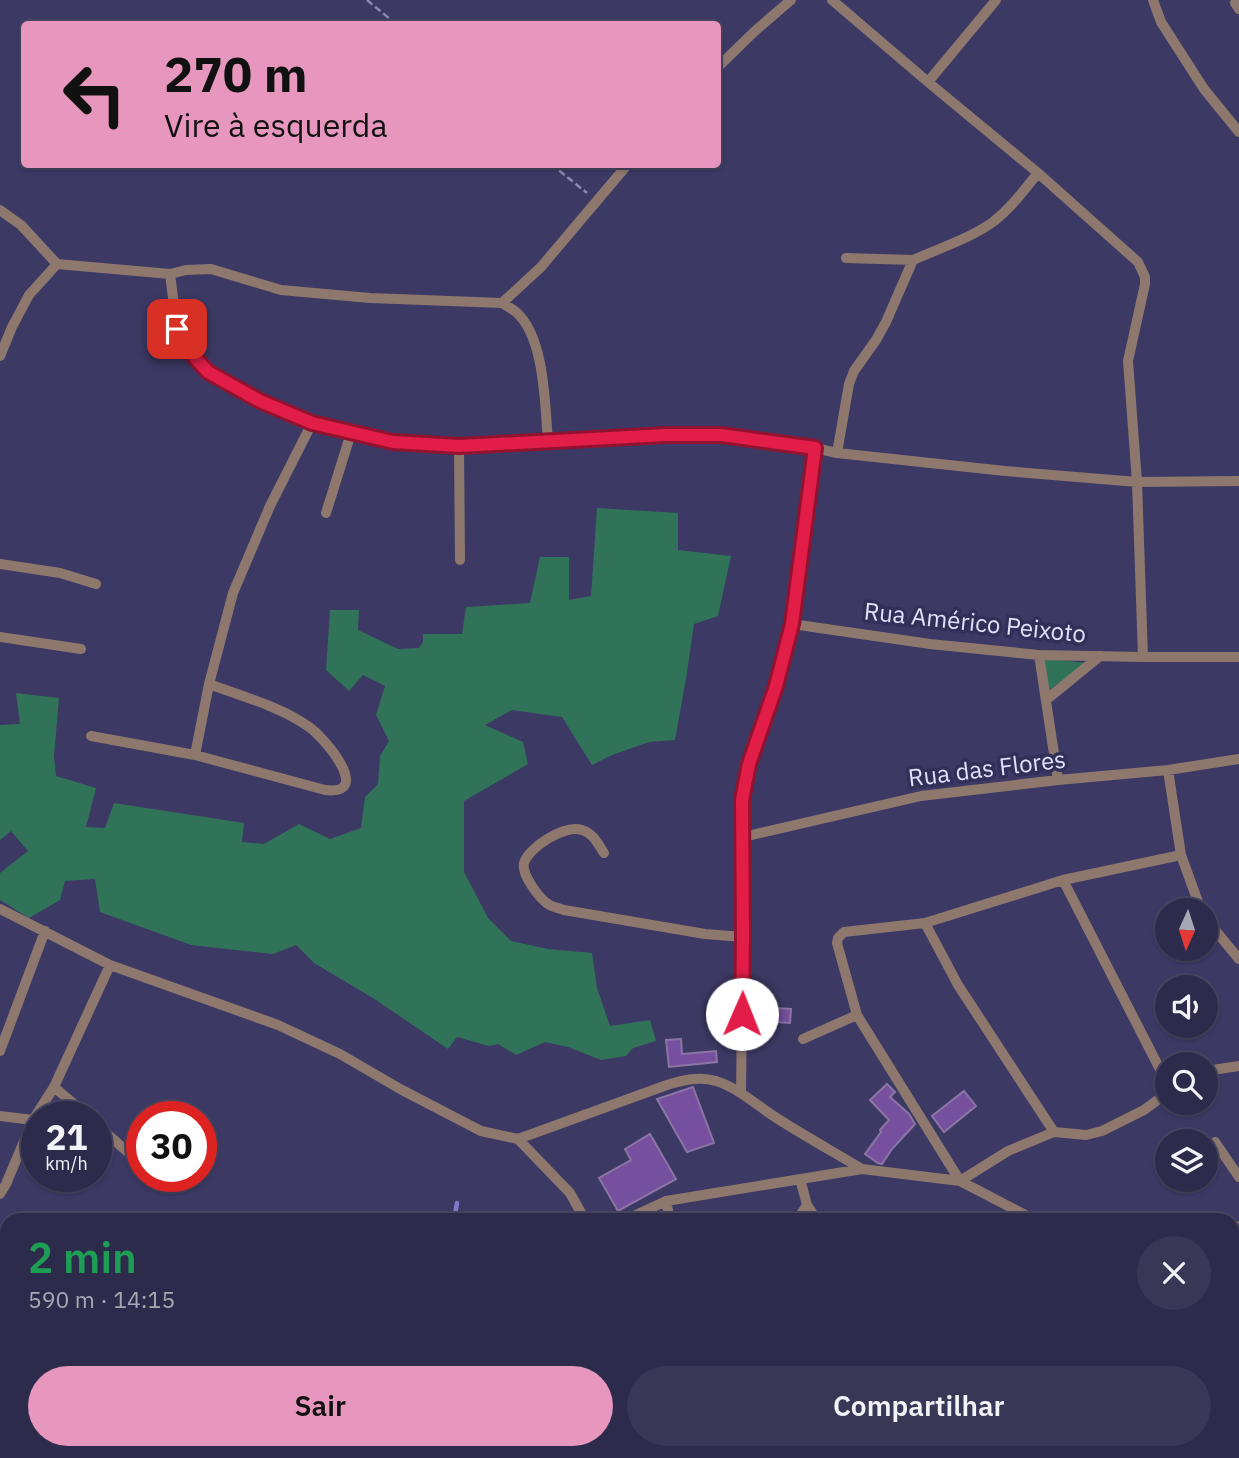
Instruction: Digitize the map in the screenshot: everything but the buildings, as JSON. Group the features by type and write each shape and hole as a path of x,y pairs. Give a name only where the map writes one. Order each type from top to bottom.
{"street":[{"path":"721,64 791,0"},
{"path":"832,0 1038,173 1138,262 1146,284 1128,361 1138,482 1143,657"},
{"path":"928,82 996,0"},
{"path":"1153,0 1161,22 1204,89 1239,132"},
{"path":"502,303 541,268 625,168"},
{"path":"846,258 913,260 969,237 1009,208 1038,173"},
{"path":"0,210 21,225 57,264 170,274 211,269 281,290 370,298 502,303 518,313 532,336 540,362 548,442"},
{"path":"837,453 849,384 854,371 886,322 913,260"},
{"path":"0,356 29,295 57,264"},
{"path":"170,274 177,329 188,350 208,372 260,401 312,423 393,442 459,446 666,435 721,435 837,453 1005,471 1138,482 1239,481"},
{"path":"195,755 209,684 233,593 270,506 312,423"},
{"path":"326,513 351,433"},
{"path":"459,446 460,560"},
{"path":"741,1092 742,800 792,624 815,448"},
{"path":"0,564 60,573 96,584"},
{"name":"Rua Américo Peixoto","path":"792,624 930,644 1039,655 1239,657"},
{"path":"0,637 81,649"},
{"path":"1039,655 1058,780"},
{"path":"1045,700 1100,656"},
{"path":"90,736 195,755 325,790 338,790 344,786 346,773 342,765 324,740 311,728 293,716 209,684"},
{"name":"Rua das Flores","path":"743,836 921,796 1168,770 1239,759"},
{"path":"1168,770 1181,855 1197,898"},
{"path":"604,853 590,834 580,829 568,828 550,836 527,856 523,870 549,905 564,910 705,934 743,937"},
{"path":"960,1181 857,1015 837,947 838,938 844,932 925,923 1063,880 1181,855"},
{"path":"1063,880 1155,1060"},
{"path":"0,909 110,965 278,1026 340,1054 481,1131 518,1139 682,1081 697,1079 715,1081 741,1092 772,1115 862,1169"},
{"path":"925,923 958,985 1054,1132"},
{"path":"0,1051 45,931"},
{"path":"1218,934 1239,959"},
{"path":"45,1101 110,965"},
{"path":"803,1039 857,1015"},
{"path":"1218,1069 1239,1066"},
{"path":"54,1087 70,1101"},
{"path":"960,1181 1008,1151 1054,1132 1086,1135 1102,1131 1155,1102"},
{"path":"0,1116 21,1119"},
{"path":"112,1138 126,1151"},
{"path":"518,1139 570,1193 581,1213"},
{"path":"1218,1146 1239,1177"},
{"path":"0,1194 21,1148"},
{"path":"639,1213 666,1200 862,1169 960,1181 1022,1213"},
{"path":"800,1179 807,1205 812,1213"},
{"path":"666,1200 669,1213"},
{"path":"802,1213 807,1205"}],"path":[{"path":"367,0 392,21"},
{"path":"556,168 596,201"}],"green space":[{"path":"597,508 678,513 678,550 731,556 718,616 694,624 675,740 649,742 592,765 562,717 512,710 485,725 523,742 528,764 464,801 464,872 488,918 511,941 548,949 592,953 597,988 610,1026 650,1020 656,1041 633,1048 626,1056 601,1060 568,1047 545,1042 516,1055 498,1044 489,1046 457,1037 448,1049 376,1000 314,963 296,945 273,954 191,945 100,912 95,879 65,881 60,900 29,918 0,900 0,873 28,851 11,831 0,840 0,725 20,724 16,693 59,698 54,756 56,776 96,788 86,827 105,828 114,803 244,823 242,842 264,844 299,824 330,839 361,828 365,797 378,784 380,756 389,741 376,715 385,686 363,675 349,691 326,670 330,610 359,610 358,630 398,649 419,648 423,642 423,634 462,634 466,607 530,603 540,557 569,557 569,600 591,596"},
{"path":"1042,658 1086,663 1048,691"}],"waterway":[{"path":"455,1213 457,1203"}],"route":[{"path":"177,329 188,350 208,372 260,401 312,423 393,442 459,446 666,435 721,435 815,448 792,624 776,686 749,764 742,800 742,1014"}]}
